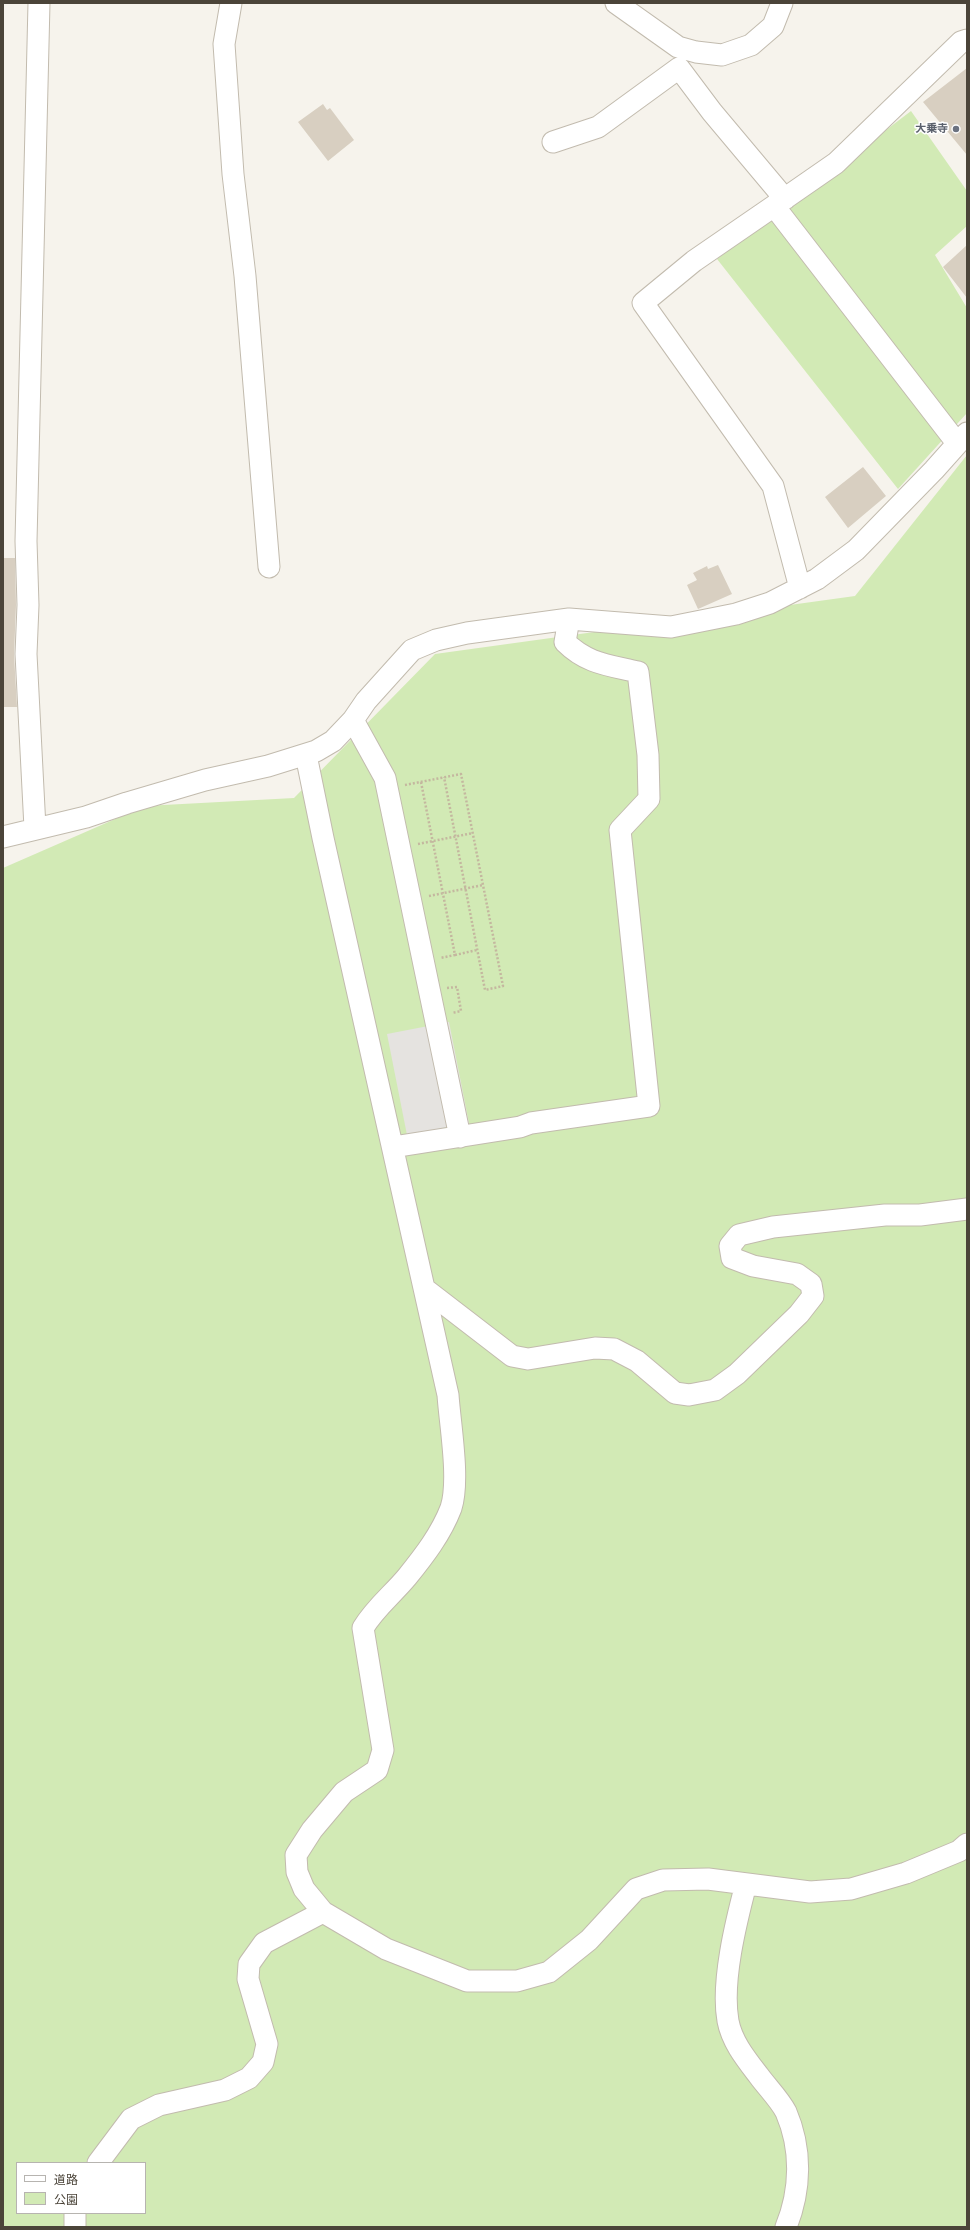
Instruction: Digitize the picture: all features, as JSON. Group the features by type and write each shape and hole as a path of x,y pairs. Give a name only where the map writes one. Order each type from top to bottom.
{"street":[{"path":"35,828 26,654 28,605 26,541 39,3"},
{"path":"231,3 224,44 233,174 245,276 269,567"},
{"path":"616,3 678,47 696,52 722,54 751,45 773,26 782,3"},
{"path":"800,588 772,486 643,303 694,261 836,163 962,42 967,40"},
{"path":"3,837 35,828 86,817 205,780 306,755 332,741 353,720 366,700 412,650 436,640 467,633 569,619 671,627 742,612 770,603 817,579 856,550 934,470 962,438 779,203 679,68 598,127 553,142"},
{"path":"393,1147 520,1127 531,1123 649,1106 620,830 650,799 648,755 638,672 585,659 573,651 565,642 569,619"},
{"path":"353,720 385,778 460,1137"},
{"path":"306,755 324,845 426,1289 448,1395 454,1480 451,1507 432,1546 404,1580 370,1615 363,1628 383,1750 377,1770 344,1792 312,1830 296,1855 297,1872 304,1889 323,1912 386,1949 467,1981 517,1981 549,1972 589,1940 636,1889 663,1880 708,1879 810,1892 851,1889 906,1873 959,1851 967,1844"},
{"path":"426,1289 512,1356 528,1359 595,1348 614,1349 637,1361 675,1392 689,1395 715,1390 737,1374 799,1314 812,1296 811,1284 797,1274 753,1266 732,1258 730,1246 739,1235 773,1227 884,1215 920,1216 967,1209"},
{"path":"746,1884 734,1931 726,2001 728,2022 739,2050 786,2111 794,2137 799,2168 791,2214 786,2227"},
{"path":"99,2162 131,2119 159,2105 225,2090 249,2078 263,2062 267,2044 248,1979 249,1964 264,1943 323,1912"},
{"path":"75,2214 75,2227"}],"path":[{"path":"387,788 422,782 444,777 461,774 503,986 485,990 444,777"},
{"path":"422,782 455,955"},
{"path":"400,847 473,833"},
{"path":"411,899 483,885"},
{"path":"423,961 477,950"}],"green space":[{"path":"911,111 967,191 967,226 935,255 967,308 967,413 898,489 717,259"},
{"path":"967,455 967,2227 3,2227 3,868 145,806 294,798 435,654 855,596"}],"shaded area":[{"path":"449,1022 469,1123 407,1135 387,1034"}],"building":[{"name":"大乗寺","path":"967,68 967,155 923,102"},
{"path":"323,104 327,110 330,108 354,140 328,161 298,122"},
{"path":"967,245 967,298 943,267"},
{"path":"863,467 886,496 848,528 825,497"},
{"path":"3,558 15,558 16,605 14,655 17,707 3,707"},
{"path":"718,565 732,594 698,609 687,585 697,580 693,573 707,566 708,569"}],"place":[{"name":"大乗寺","path":"956,129"}]}
